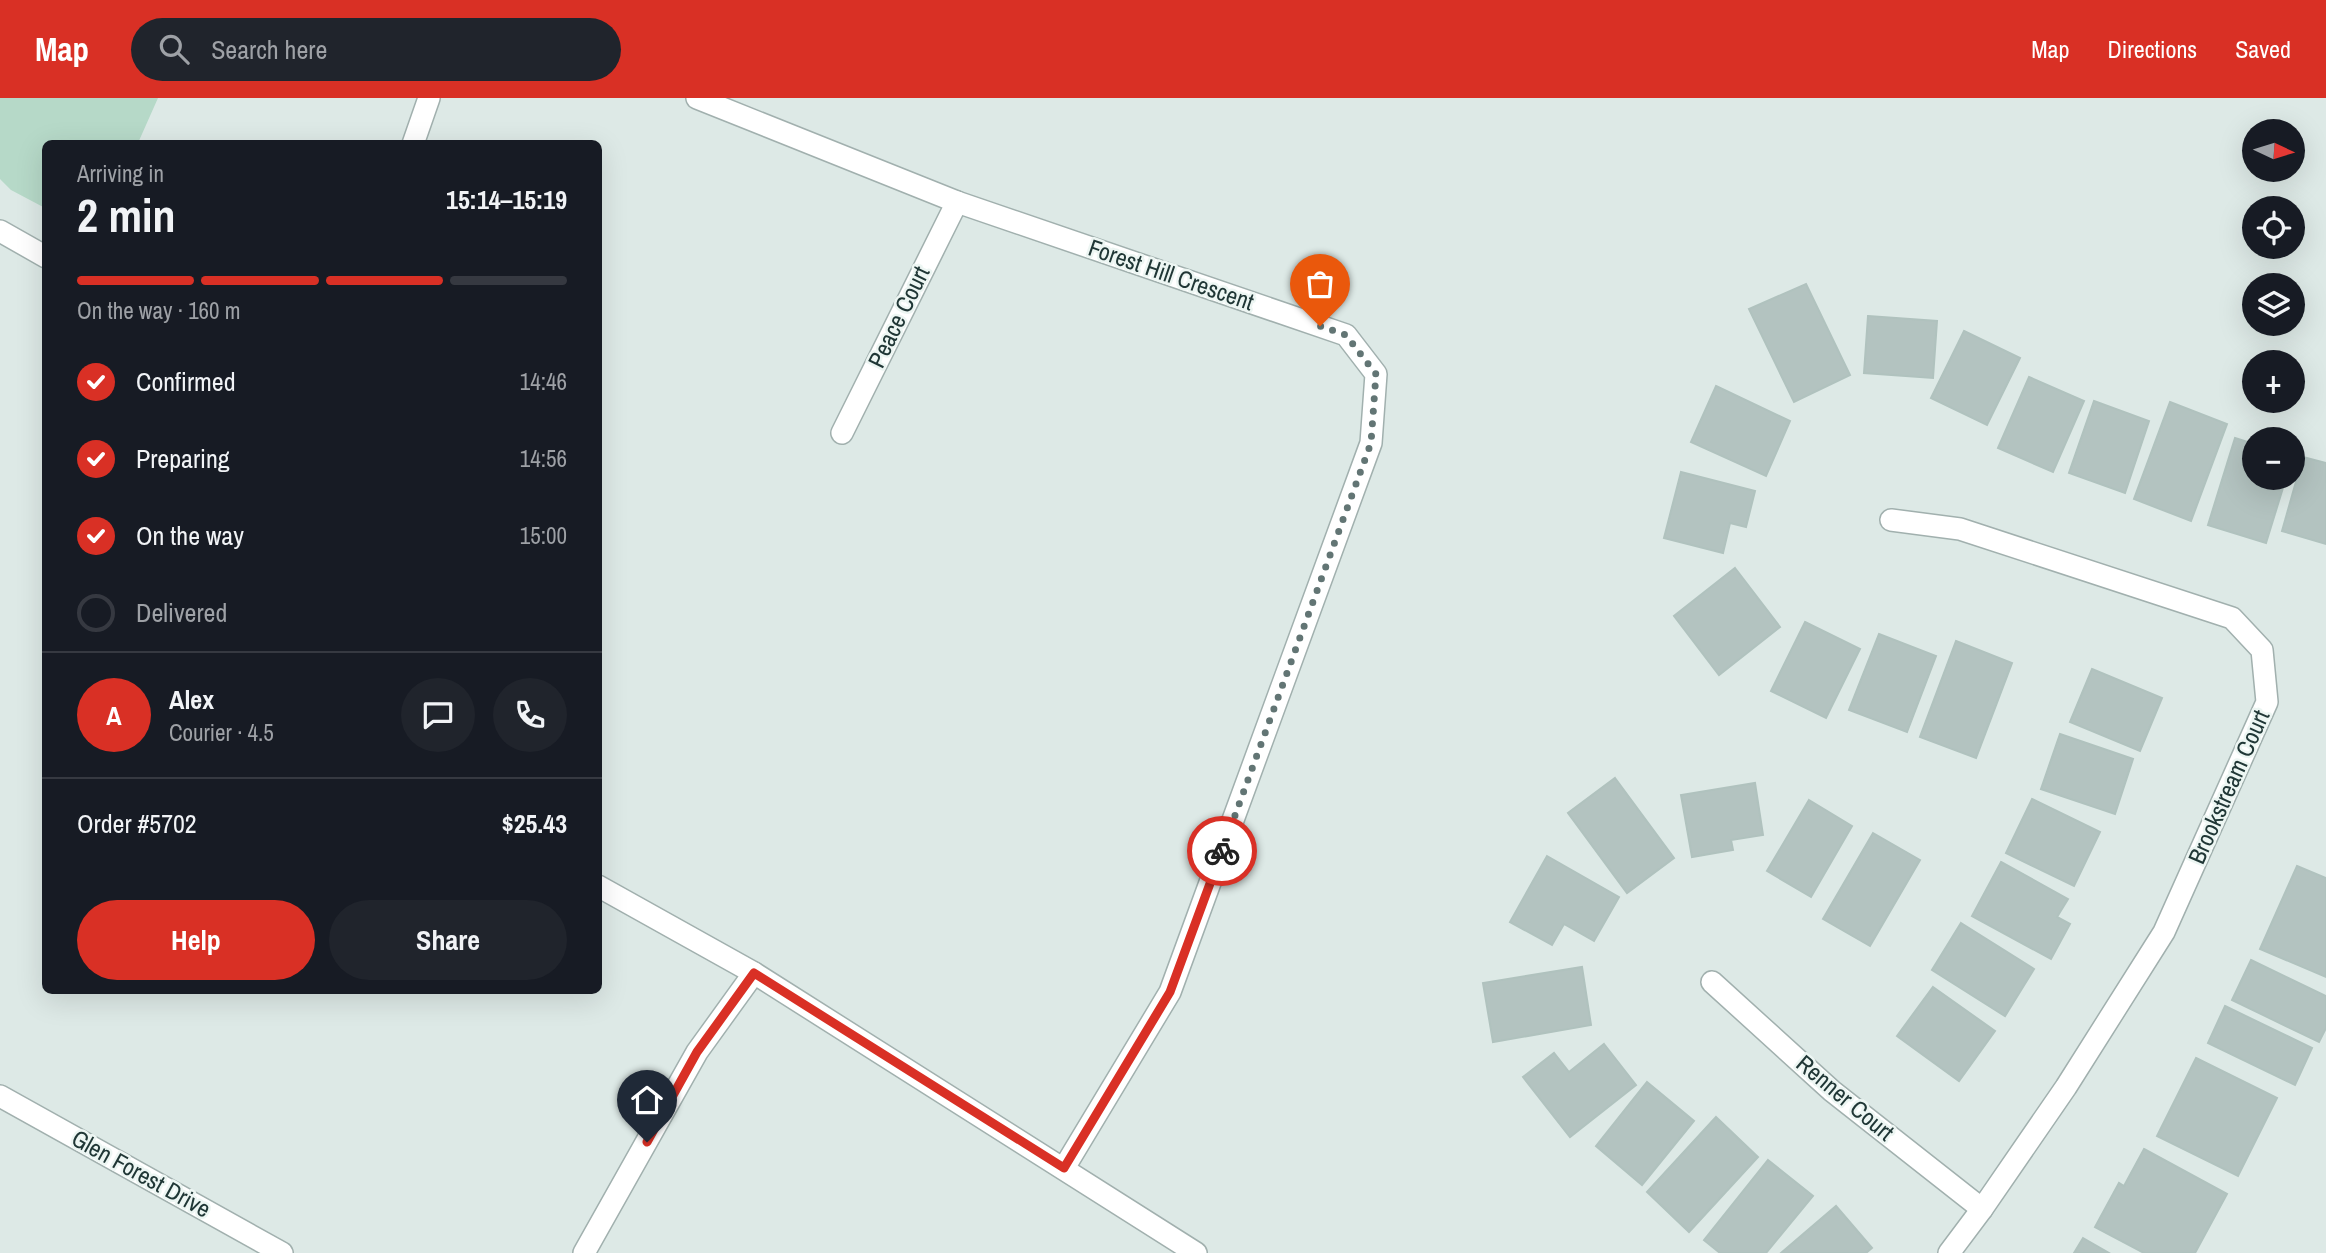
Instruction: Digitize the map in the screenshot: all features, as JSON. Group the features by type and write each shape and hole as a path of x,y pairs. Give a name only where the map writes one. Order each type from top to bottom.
{"street":[{"path":"414,140 429,98"},
{"name":"Forest Hill Crescent","path":"697,98 957,202 1346,335 1376,374 1371,443 1170,992 1064,1168"},
{"name":"Peace Court","path":"842,433 957,202"},
{"path":"0,231 42,255"},
{"name":"Brookstream Court","path":"1891,520 1959,530 2232,618 2262,650 2267,702 2164,932 2066,1087 1949,1253"},
{"path":"602,888 754,973 1196,1253"},
{"path":"584,1253 697,1052 754,973"},
{"name":"Renner Court","path":"1712,982 1832,1091 1982,1209"},
{"name":"Glen Forest Drive","path":"0,1096 282,1253"}],"green space":[{"path":"0,98 158,98 139,140 42,140 42,206 11,190 0,179"}],"building":[{"path":"1806,284 1850,375 1794,402 1749,309"},
{"path":"1868,316 1937,321 1933,378 1864,373"},
{"path":"1964,331 2020,358 1987,425 1931,398"},
{"path":"2029,377 2084,401 2053,472 1998,448"},
{"path":"1716,386 1790,421 1766,476 1691,442"},
{"path":"2094,401 2149,421 2125,493 2069,473"},
{"path":"2170,402 2227,424 2191,521 2134,499"},
{"path":"2235,438 2242,440 2242,490 2282,490 2266,543 2208,525"},
{"path":"2305,458 2326,463 2326,544 2282,531 2294,490 2305,490"},
{"path":"1681,472 1755,491 1746,527 1730,523 1723,553 1664,538"},
{"path":"1735,568 1780,627 1719,675 1674,616"},
{"path":"1805,622 1860,649 1826,718 1771,691"},
{"path":"1879,634 1936,656 1907,732 1849,710"},
{"path":"1956,641 2012,663 1976,758 1920,737"},
{"path":"2092,669 2162,698 2140,751 2070,722"},
{"path":"2060,734 2133,759 2115,814 2041,789"},
{"path":"1615,778 1674,858 1627,893 1568,813"},
{"path":"1755,783 1763,835 1731,840 1733,850 1692,857 1681,795"},
{"path":"2032,799 2100,832 2074,886 2006,853"},
{"path":"1809,800 1852,826 1811,897 1767,871"},
{"path":"1873,833 1920,860 1870,946 1823,919"},
{"path":"1547,856 1619,897 1594,941 1564,924 1552,945 1510,922"},
{"path":"2001,862 2068,899 2057,917 2070,924 2051,959 1972,916"},
{"path":"2297,866 2326,878 2326,977 2260,949"},
{"path":"1961,923 2034,969 2005,1016 1932,970"},
{"path":"2251,960 2326,996 2326,1028 2319,1042 2232,1000"},
{"path":"1582,967 1591,1025 1493,1042 1483,983"},
{"path":"1933,987 1995,1031 1959,1081 1897,1036"},
{"path":"2225,1006 2312,1048 2295,1085 2208,1043"},
{"path":"1604,1044 1636,1085 1570,1137 1523,1077 1554,1053 1569,1072"},
{"path":"2196,1058 2277,1098 2238,1176 2157,1136"},
{"path":"1647,1082 1694,1121 1642,1185 1596,1146"},
{"path":"1716,1117 1758,1157 1689,1232 1647,1192"},
{"path":"2144,1149 2227,1194 2195,1253 2144,1253 2095,1227 2119,1183 2124,1186"},
{"path":"1768,1160 1813,1196 1766,1253 1720,1253 1704,1240"},
{"path":"1836,1206 1872,1248 1866,1253 1781,1253"},
{"path":"2083,1238 2109,1253 2074,1253"}],"way so far":[{"path":"1222,851 1371,443 1376,374 1346,335 1320,326"}],"route":[{"path":"647,1142 697,1052 754,973 1064,1168 1170,992 1222,851"}]}
